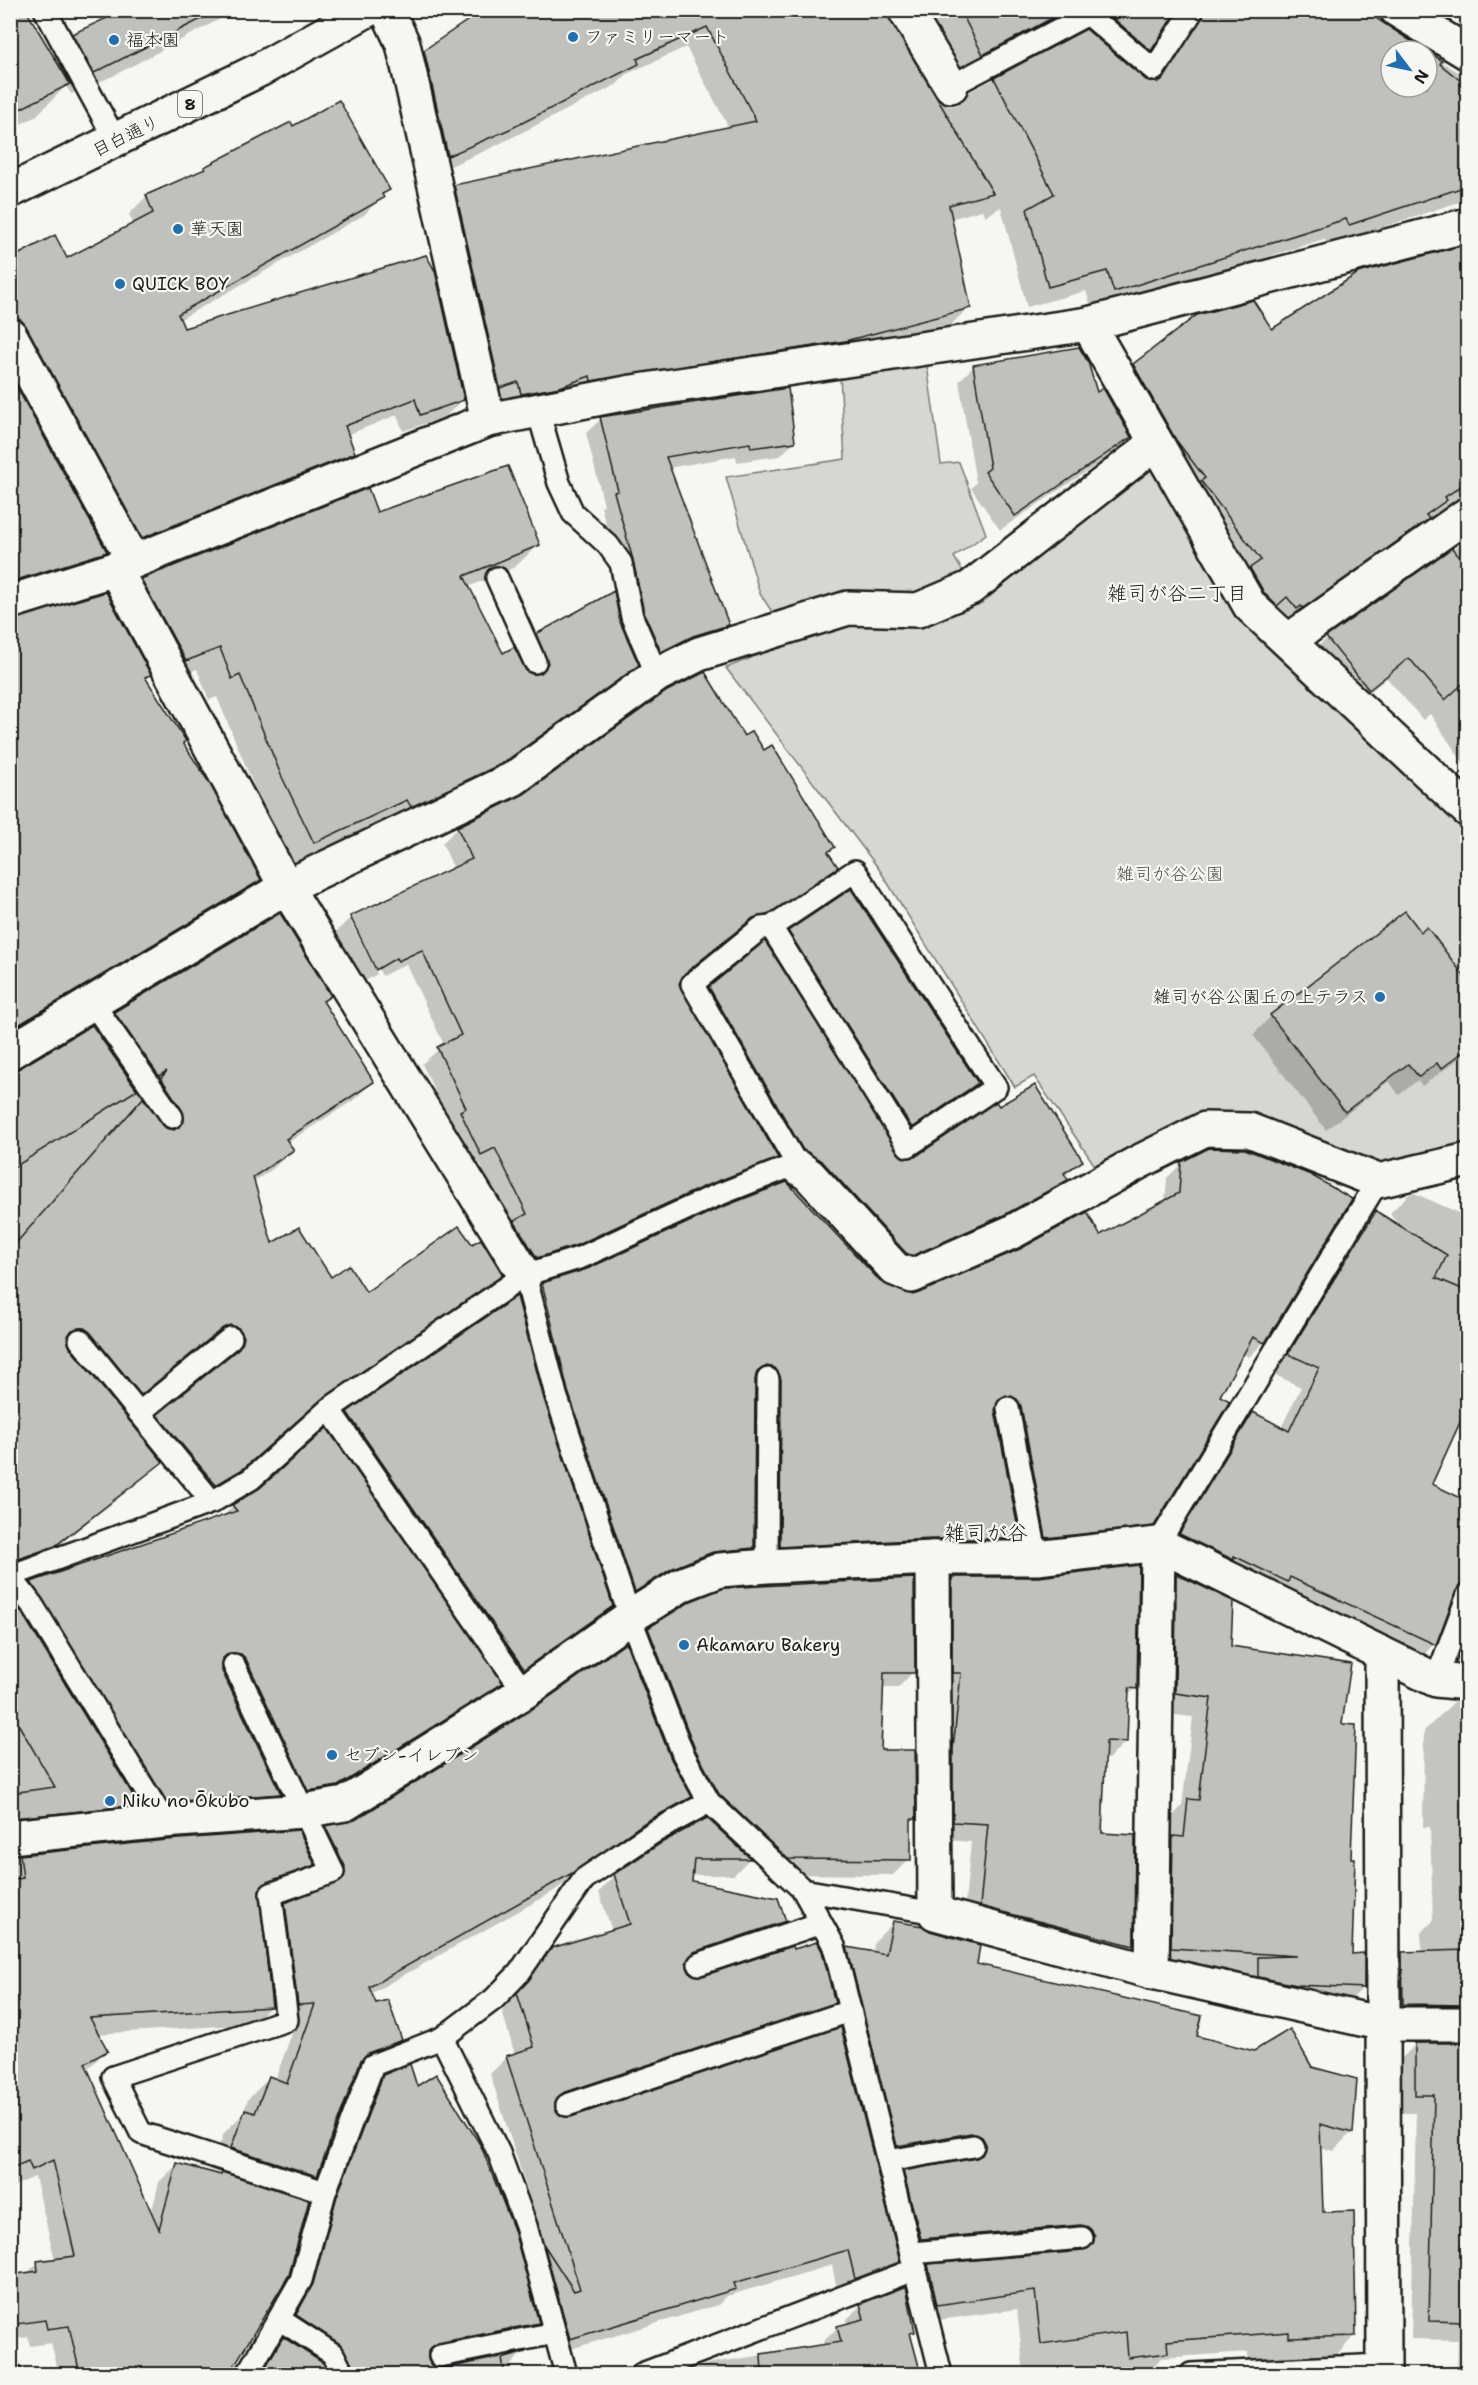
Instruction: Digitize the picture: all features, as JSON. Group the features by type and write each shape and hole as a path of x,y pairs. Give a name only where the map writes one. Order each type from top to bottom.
{"street":[{"name":"目白通り","path":"10,191 261,69 367,10"},
{"path":"387,10 403,45 488,420"},
{"path":"905,10 951,86"},
{"path":"1397,10 1467,53"},
{"path":"10,602 124,565 488,420 632,392 1088,324 1467,225"},
{"path":"1088,324 1250,606 1467,810"},
{"path":"10,334 286,887 525,1275"},
{"path":"10,1052 286,887 513,779 657,675 699,654 848,608 918,610 970,588 1156,443"},
{"path":"1288,641 1467,514"},
{"path":"799,1168 809,1175 895,1269 912,1275 1012,1232 1137,1163 1205,1130 1249,1130 1378,1181 1467,1161"},
{"path":"1152,1972 1158,1544"},
{"path":"10,1837 164,1821 303,1811 345,1804 524,1692 630,1617 682,1584 720,1570 933,1558 1037,1558 1158,1544 1436,1680 1467,1683"},
{"path":"933,1558 935,1913 1152,1972 1383,2024 1467,2024"},
{"path":"1382,1654 1383,2370"}],"lane":[{"path":"45,10 116,141"},
{"path":"951,86 1088,14 1154,70 1193,10"},
{"path":"537,411 559,483 573,513 608,545 621,563 632,617 657,675"},
{"path":"497,578 535,662"},
{"path":"164,1821 33,1606 10,1576 212,1502 252,1479 329,1409 525,1275 582,1257 710,1198 784,1169 799,1168 692,984 761,928 771,927 855,871 996,1087 908,1146 771,927"},
{"path":"92,1002 172,1117"},
{"path":"1158,1544 1378,1181"},
{"path":"525,1275 556,1395 630,1617 683,1754 709,1802 803,1890 834,1946 941,2374"},
{"path":"139,1413 231,1338"},
{"path":"80,1340 212,1502"},
{"path":"767,1566 768,1379"},
{"path":"1008,1408 1037,1558"},
{"path":"329,1409 524,1692"},
{"path":"1436,1680 1467,1595"},
{"path":"234,1665 333,1872 271,1894 287,2020 113,2077 141,2133 325,2192"},
{"path":"247,2374 302,2280 325,2192 374,2065 442,2038 494,2000 519,1973 584,1879 654,1832 709,1802"},
{"path":"803,1890 935,1913"},
{"path":"699,1964 821,1923"},
{"path":"567,2105 849,2011"},
{"path":"442,2038 499,2152 526,2226 566,2374"},
{"path":"888,2161 973,2146"},
{"path":"642,2374 914,2261 1082,2238"},
{"path":"279,2319 333,2354 343,2374"},
{"path":"440,2356 555,2333"},
{"path":"1191,2374 1383,2370"}],"green space":[{"name":"雑司が谷公園","path":"927,365 941,464 959,462 986,534 954,557 982,603 1095,509 1154,456 1183,513 1435,789 1467,830 1467,1154 1384,1167 1249,1114 1102,1176 1034,1076 1015,1087 879,869 726,668 792,641 760,594 726,477 845,459 840,376"}],"building":[{"path":"10,10 26,10 70,84 10,114"},
{"path":"124,10 219,10 94,73 72,34"},
{"path":"483,10 885,10 993,193 949,205 971,308 845,341 591,381 590,376 560,387 521,394 518,382 500,388 454,185 756,121 707,27 637,59 639,64 510,129 448,156 424,50"},
{"path":"960,10 1067,10 983,55"},
{"path":"1104,10 1177,10 1151,51"},
{"path":"1206,10 1364,10 1408,39 1379,39 1379,99 1439,99 1439,59 1442,61 1440,64 1467,86 1467,186 1349,225 1346,219 1114,292 1107,271 1048,287 1027,209 1054,194 994,78 1086,29 1146,80 1159,82 1165,77"},
{"path":"339,100 390,190 382,194 384,198 178,314 184,328 426,255 435,271 464,400 420,415 415,399 345,426 355,453 142,538 26,326 20,319 10,316 10,259 55,235 67,258 153,213 146,195 205,169 204,167 291,122 293,126"},
{"path":"1464,245 1467,250 1467,482 1445,497 1447,500 1426,515 1429,519 1303,608 1301,606 1297,609 1287,597 1277,606 1265,594 1250,568 1261,560 1201,481 1205,478 1176,440 1133,364 1197,315 1253,300 1272,329 1358,273"},
{"path":"1079,347 1088,362 1097,392 1103,388 1131,437 1015,516 985,472 990,468 973,365"},
{"path":"10,375 107,552 10,582"},
{"path":"788,388 795,442 751,448 750,443 666,457 729,625 693,636 661,652 644,613 633,560 614,492 618,491 600,417"},
{"path":"508,466 540,545 464,576 503,653 514,647 527,672 541,673 548,663 536,634 614,591 620,622 639,665 503,763 411,807 407,800 314,843 281,775 240,675 232,679 220,648 186,661 141,579 368,488 377,512"},
{"path":"1452,548 1467,566 1467,680 1445,700 1409,658 1369,690 1326,637"},
{"path":"106,592 151,675 145,677 186,741 183,743 210,784 261,880 10,1030 10,620"},
{"path":"705,672 744,736 752,731 764,750 772,745 835,847 828,852 838,867 767,915 753,918 684,974 679,984 778,1158 705,1186 577,1245 537,1258 514,1221 527,1214 495,1148 481,1155 460,1111 466,1108 437,1047 461,1035 422,950 398,961 396,958 376,970 350,916 472,859 457,827 524,794 667,691"},
{"path":"851,889 978,1083 912,1128 788,931"},
{"name":"雑司が谷公園丘の上テラス","path":"1405,911 1421,932 1427,927 1467,980 1467,1049 1441,1069 1437,1063 1419,1077 1408,1064 1345,1112 1270,1015"},
{"path":"280,913 331,996 323,1001 374,1082 286,1139 294,1150 253,1177 272,1243 299,1227 331,1277 349,1265 366,1292 459,1226 472,1244 481,1239 503,1275 322,1399 243,1469 216,1485 157,1415 239,1348 244,1337 240,1330 230,1325 223,1328 141,1395 90,1332 84,1328 72,1330 68,1336 70,1348 163,1462 55,1546 10,1562 10,1250 143,1098 166,1128 174,1130 184,1122 182,1110 161,1078 167,1071 159,1076 114,1012"},
{"path":"765,941 902,1157 915,1157 996,1102 999,1106 1035,1085 1083,1161 1064,1173 1068,1180 1004,1215 912,1256 906,1253 823,1162 803,1150 709,987"},
{"path":"92,1025 137,1090 10,1170 10,1071 20,1068"},
{"path":"1209,1148 1245,1149 1311,1175 1352,1199 1265,1343 1253,1337 1220,1396 1230,1401 1154,1526 1046,1538 1021,1406 1017,1399 1006,1395 999,1399 995,1410 1020,1539 932,1539 780,1547 781,1379 775,1368 767,1366 757,1372 755,1379 754,1548 713,1552 673,1568 635,1592 568,1391 542,1283 587,1269 715,1210 787,1182 881,1282 913,1295 1020,1249 1087,1212 1100,1235 1179,1193 1181,1162"},
{"path":"1376,1211 1447,1255 1436,1278 1467,1291 1467,1407 1432,1484 1467,1501 1467,1582 1460,1585 1456,1591 1436,1645 1290,1577 1288,1582 1234,1556 1234,1560 1179,1534 1253,1412 1289,1431 1319,1368 1288,1354"},
{"path":"517,1296 544,1399 613,1606 524,1669 347,1412"},
{"path":"327,1428 503,1683 338,1786 308,1791 246,1659 241,1654 229,1653 223,1658 222,1671 281,1794 167,1802 31,1582 237,1511 232,1505 260,1488"},
{"path":"1139,1565 1137,1689 1129,1688 1127,1742 1106,1741 1102,1833 1135,1835 1134,1946 980,1906 988,1824 953,1822 953,1749 961,1673 952,1673 952,1577 1039,1577"},
{"path":"1176,1574 1233,1601 1231,1646 1351,1664 1342,1724 1356,1725 1351,1858 1355,1858 1352,1954 1364,1953 1364,1988 1297,1985 1258,1977 1258,1957 1297,1956 1171,1948 1173,1836 1184,1837 1188,1799 1199,1800 1211,1698 1175,1693"},
{"path":"914,1578 915,1673 884,1673 881,1750 915,1750 916,1819 911,1819 911,1860 788,1859 719,1794 695,1749 648,1628 691,1601 724,1588"},
{"path":"10,1598 22,1613 139,1805 14,1818 11,1793 55,1787 10,1710"},
{"path":"1467,1633 1467,1659 1459,1655"},
{"path":"626,1643 671,1759 692,1797 647,1821 574,1872 369,1987 376,2003 388,2000 402,2040 368,2053 361,2060 317,2176 231,2148 245,2110 255,2113 269,2076 287,2083 315,2004 298,2005 285,1903 343,1879 345,1866 325,1826 355,1820 534,1708"},
{"path":"707,1818 751,1859 694,1859 692,1881 778,1898 786,1921 694,1952 686,1962 690,1973 703,1976 793,1946 794,1949 817,1942 822,1951 835,2003 563,2093 555,2102 555,2110 564,2117 571,2117 841,2027 900,2262 855,2279 848,2250 734,2283 736,2289 570,2339 544,2245 574,2291 580,2289 506,2056 534,2047 517,1993 552,1948 630,1924 614,1874 661,1843"},
{"path":"299,1830 315,1865 267,1882 259,1890 272,2007 90,2018 108,2051 85,2063 159,2229 177,2163 221,2175 222,2172 309,2200 289,2275 229,2374 80,2374 69,2326 47,2329 45,2320 17,2324 15,2315 10,2316 10,2275 38,2271 37,2261 75,2256 53,2160 32,2170 28,2161 10,2169 10,1880 23,1878 20,1855 166,1840"},
{"path":"893,1921 923,1926 930,1931 980,1945 977,1964 1202,2016 1197,2036 1254,2051 1290,2029 1312,2067 1357,2079 1353,2133 1320,2124 1323,2212 1354,2211 1356,2336 1289,2338 1289,2332 1167,2341 1168,2353 1128,2358 1126,2332 1041,2344 1035,2291 937,2305 928,2264 1083,2251 1093,2244 1095,2236 1088,2227 1081,2225 921,2239 903,2171 976,2158 982,2155 986,2144 982,2137 971,2133 897,2146 847,1947 886,1954"},
{"path":"1467,1950 1467,2005 1403,2004 1402,1952"},
{"path":"1415,2043 1467,2043 1467,2322 1429,2321 1434,2095 1415,2095"},
{"path":"410,2064 417,2086 436,2074 481,2146 514,2230 539,2323 438,2343 428,2351 428,2359 431,2365 442,2369 526,2352 502,2359 505,2374 356,2374 340,2344 296,2315 313,2284 337,2196 383,2075"},
{"path":"906,2286 915,2332 910,2333 921,2374 762,2374 761,2354 841,2342 837,2326 864,2319 860,2304"},
{"path":"283,2337 323,2363 329,2374 262,2373"}],"place":[{"name":"ファミリーマート","path":"573,37"},
{"name":"福本園","path":"114,40"},
{"name":"華天園","path":"178,229"},
{"name":"QUICK BOY","path":"120,284"},
{"name":"雑司が谷公園丘の上テラス","path":"1380,997"},
{"name":"Akamaru Bakery","path":"684,1645"},
{"name":"セブン-イレブン","path":"332,1755"},
{"name":"Niku no Ōkubo","path":"110,1801"}],"district":[{"name":"雑司が谷二丁目","path":"1177,593"},
{"name":"雑司が谷","path":"986,1533"}]}
